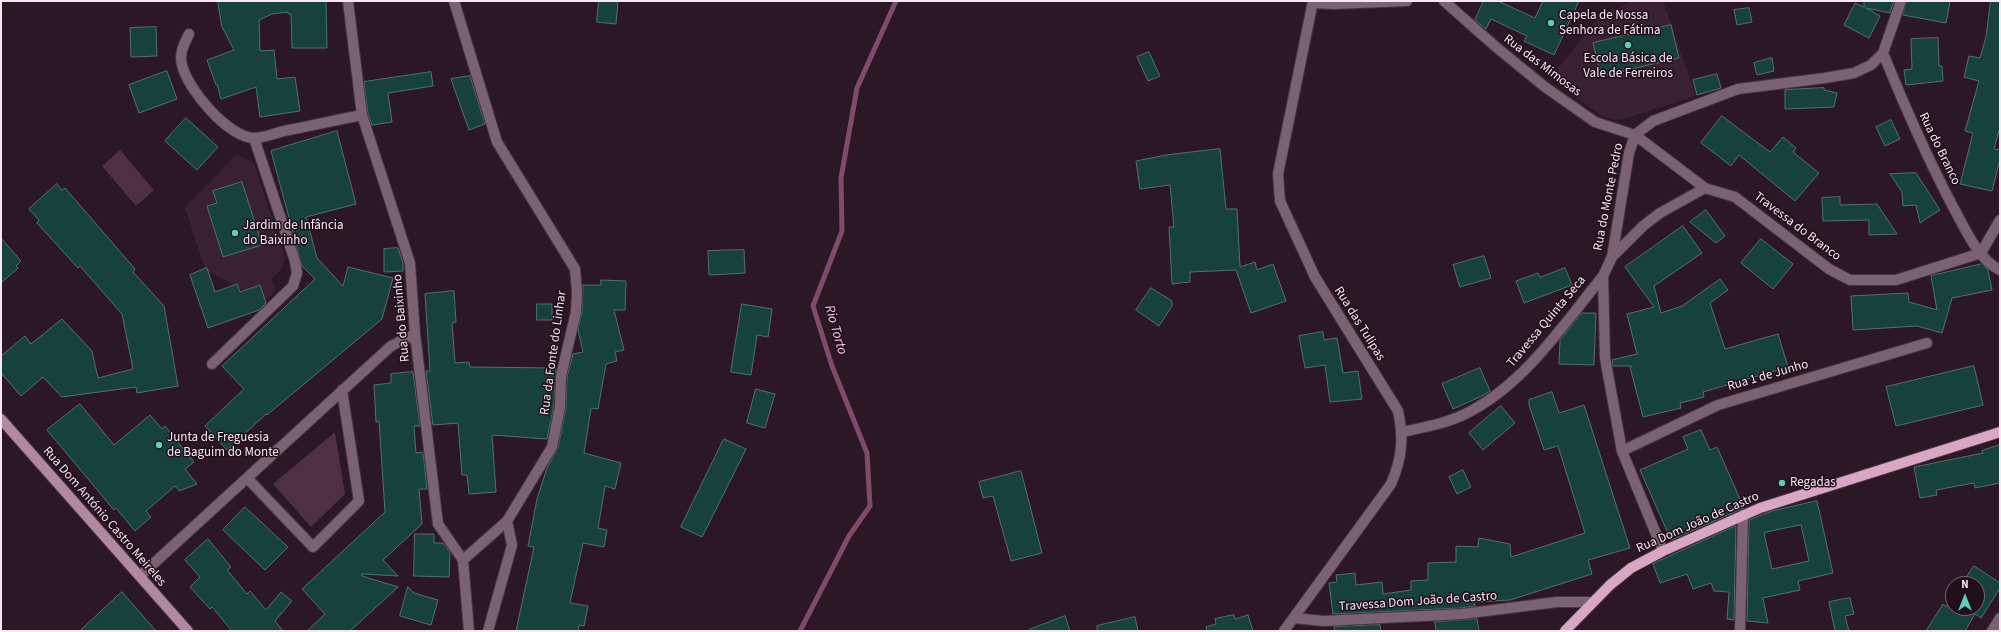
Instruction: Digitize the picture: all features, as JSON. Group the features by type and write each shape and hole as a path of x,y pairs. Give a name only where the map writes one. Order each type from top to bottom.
{"main road":[{"name":"Rua Dom António Castro Meireles","path":"1,419 188,631"},
{"name":"Rua Dom João de Castro","path":"1565,631 1592,602 1631,568 1664,551 1743,515 2000,432"}],"street":[{"name":"Rua do Baixinho","path":"348,1 362,115 410,263 415,334 438,524 463,560 469,631"},
{"name":"Rua da Fonte do Linhar","path":"454,1 497,142 575,269 577,292 576,312 561,376 560,407 552,447 508,520 463,560"},
{"path":"1313,2 1334,4 1406,1"},
{"name":"Rua das Mimosas","path":"1444,1 1496,47 1595,122 1635,135"},
{"name":"Rua do Monte Pedro","path":"1664,551 1622,450 1605,358 1603,276 1612,257 1629,153 1635,135 1653,121 1738,89 1854,73 1871,65 1883,53 1901,1"},
{"name":"Rua das Tulipas","path":"1284,631 1391,484 1399,461 1402,432 1398,411 1315,277 1280,201 1278,174 1313,2"},
{"path":"189,34 182,46 181,65 194,92 214,115 235,131 254,138 362,115"},
{"name":"Rua do Branco","path":"1883,53 1910,122 1961,221 1981,253"},
{"name":"Travessa do Branco","path":"1635,135 1705,188 1735,197 1830,269 1850,280 1896,280 1981,253"},
{"path":"212,364 293,286 297,273 295,262 254,138"},
{"path":"1612,257 1643,226 1660,213 1705,188"},
{"path":"2000,220 1981,253 2000,270"},
{"name":"Travessa Quinta Seca","path":"1402,432 1431,426 1468,413 1497,396 1523,373 1603,276"},
{"path":"140,576 248,479 391,346 415,334"},
{"name":"Rua 1 de Junho","path":"1622,450 1718,404 1927,343"},
{"path":"248,479 313,547 359,501 342,390"},
{"path":"1740,631 1743,515"},
{"path":"488,631 512,545 508,520"},
{"name":"Travessa Dom João de Castro","path":"1294,618 1323,621 1462,614 1557,602 1592,602"},
{"path":"1992,631 2000,618"}],"shaded area":[{"name":"Escola Básica de Vale de Ferreiros","path":"1631,1 1663,1 1696,96 1623,119 1613,120 1600,115 1551,78 1603,11 1619,8"},
{"path":"120,150 154,190 136,206 102,166"},
{"name":"Jardim de Infância do Baixinho","path":"237,154 254,163 285,259 281,270 271,279 274,283 275,289 272,295 263,301 205,269 185,207"},
{"path":"335,432 345,494 311,527 273,484"}],"building":[{"path":"218,1 326,1 327,48 292,48 291,14 288,14 288,12 272,14 259,20 260,51 274,50 277,79 295,77 300,111 260,117 256,87 221,99 217,84 216,85 207,60 234,50 222,27"},
{"path":"599,1 618,1 616,24 597,22"},
{"name":"Capela de Nossa Senhora de Fátima","path":"1484,1 1498,1 1535,18 1543,1 1579,1 1554,55 1524,41 1527,36 1491,19 1486,29 1475,20"},
{"path":"1864,1 1894,1 1890,13 1866,8 1880,16 1869,38 1844,25 1855,3 1864,7"},
{"path":"1907,1 1950,1 1946,23 1903,15"},
{"path":"1991,1 2000,1 2000,127 1994,149 2000,150 2000,159 1992,191 1960,184 1973,133 1965,131 1979,81 1964,77 1969,56 1980,58 1986,37"},
{"path":"1749,8 1752,22 1737,25 1734,10"},
{"path":"1671,25 1679,58 1601,76 1593,43"},
{"path":"156,27 157,56 131,57 130,28"},
{"path":"1938,38 1939,66 1942,66 1943,81 1906,85 1904,70 1912,69 1911,39"},
{"path":"1149,52 1160,76 1148,81 1137,57"},
{"path":"1772,58 1774,71 1757,75 1754,63"},
{"path":"167,71 177,99 139,113 129,85"},
{"path":"431,72 433,86 388,93 392,122 372,125 368,114 364,82"},
{"path":"1717,74 1721,88 1697,95 1693,80"},
{"path":"470,76 485,124 469,130 451,79"},
{"path":"1824,88 1824,90 1837,93 1834,107 1785,109 1785,90"},
{"path":"1722,116 1770,152 1783,137 1796,148 1793,152 1819,173 1795,201 1739,155 1731,166 1701,143"},
{"path":"186,118 218,147 197,170 165,141"},
{"path":"1891,120 1900,139 1885,146 1876,127"},
{"path":"337,131 356,204 306,217 317,258 343,286 348,267 393,278 382,319 267,415 266,414 227,450 205,426 244,389 222,366 315,279 302,266 271,151"},
{"path":"1220,149 1226,209 1237,209 1240,267 1255,262 1257,270 1273,264 1286,301 1251,313 1236,270 1190,272 1190,282 1172,284 1169,227 1174,227 1170,185 1140,189 1136,161 1166,155"},
{"path":"1916,173 1940,210 1920,223 1916,205 1903,206 1902,192 1890,174"},
{"path":"242,182 262,245 223,257 207,206 217,203 213,191"},
{"path":"57,184 62,190 65,188 135,269 133,272 164,306 178,386 137,393 136,387 62,397 43,377 21,396 1,373 1,356 25,336 31,344 62,319 92,351 98,378 133,369 122,314 80,266 78,268 37,223 39,220 29,209"},
{"path":"1840,197 1840,205 1877,204 1897,234 1869,235 1869,220 1823,221 1822,198"},
{"path":"1706,210 1725,236 1716,243 1690,222"},
{"path":"1683,226 1702,253 1654,286 1661,313 1682,306 1720,279 1728,290 1710,303 1725,349 1778,334 1788,367 1703,392 1704,397 1680,403 1681,408 1643,417 1630,367 1632,366 1613,366 1612,360 1637,354 1627,314 1654,307 1625,267"},
{"path":"1,238 21,261 16,266 18,268 1,283"},
{"path":"1761,239 1793,264 1773,289 1741,263"},
{"path":"398,248 403,263 403,271 384,272 384,249"},
{"path":"744,250 745,273 709,275 708,251"},
{"path":"1484,256 1491,278 1460,287 1453,265"},
{"path":"1982,264 1988,270 1992,290 1952,298 1942,333 1917,326 1853,330 1851,296 1908,293 1909,302 1937,310 1931,276"},
{"path":"207,268 215,292 237,284 240,292 260,285 266,303 259,310 208,328 190,275"},
{"path":"1565,268 1572,285 1524,303 1516,281 1538,273 1540,277"},
{"path":"601,280 626,281 625,310 614,310 624,350 615,352 617,361 606,364 598,409 591,408 584,453 621,463 615,489 605,486 598,528 607,530 604,547 583,543 570,603 588,606 584,626 579,625 578,631 516,631 534,547 528,546 537,499 547,468 558,448 566,408 567,377 573,354 583,352 578,330 582,312 583,285 601,285"},
{"path":"1151,288 1172,301 1172,306 1159,326 1136,310"},
{"path":"454,291 456,322 452,323 455,363 469,362 470,367 556,368 554,406 547,439 492,435 496,492 469,494 467,475 462,475 458,423 433,425 426,371 430,371 425,294"},
{"path":"537,304 552,304 552,320 537,320"},
{"path":"742,304 772,309 768,337 757,335 751,375 731,372"},
{"path":"1582,313 1596,313 1594,365 1559,364 1560,341"},
{"path":"1323,332 1324,340 1337,338 1343,373 1358,371 1362,399 1330,402 1325,365 1305,368 1299,336"},
{"path":"1974,366 1983,405 1896,426 1886,387"},
{"path":"1480,368 1490,391 1453,409 1442,384"},
{"path":"413,372 420,426 414,426 416,453 423,452 427,489 419,489 422,524 383,560 398,576 362,574 362,576 398,587 350,631 307,631 325,614 302,589 385,512 379,421 376,422 374,385 391,383 391,374"},
{"path":"756,389 775,394 765,428 747,423"},
{"path":"1552,392 1559,413 1584,405 1630,548 1588,560 1592,574 1510,600 1474,602 1475,606 1461,608 1333,614 1329,583 1337,582 1336,575 1355,573 1356,585 1382,582 1383,594 1411,590 1411,581 1428,580 1428,563 1456,562 1456,546 1478,547 1479,538 1510,544 1511,557 1585,533 1558,446 1544,450 1529,405 1529,400"},
{"path":"80,404 114,445 150,415 162,429 165,426 194,462 185,469 197,484 179,491 175,486 146,511 151,517 135,531 116,508 114,510 47,430"},
{"path":"1501,406 1515,423 1483,450 1469,433"},
{"path":"1701,430 1710,450 1717,447 1744,508 1671,540 1640,470 1688,449 1683,437"},
{"path":"724,439 746,449 702,537 681,527"},
{"path":"2000,445 2000,483 1975,488 1974,483 1936,490 1937,495 1920,498 1914,467 1983,453 1982,451"},
{"path":"1463,470 1471,487 1457,494 1449,477"},
{"path":"1021,471 1042,553 1011,561 993,496 983,498 979,482"},
{"path":"1817,501 1833,573 1798,581 1800,590 1763,598 1768,623 1747,621 1749,520 1772,511","holes":["1801,525 1809,561 1772,569 1764,533"]},
{"path":"245,507 288,547 265,570 223,530"},
{"path":"1736,526 1734,620 1727,619 1729,592 1714,591 1711,583 1693,589 1687,574 1660,583 1653,564"},
{"path":"415,534 434,534 434,543 443,543 450,552 449,577 414,576"},
{"path":"208,539 231,567 227,570 247,594 250,591 266,610 281,592 292,601 275,621 283,631 232,631 212,607 210,609 190,587 200,577 185,560"},
{"path":"1974,566 2000,583 2000,588 1985,612 1985,576 1967,576"},
{"path":"408,587 414,593 438,600 431,625 400,616"},
{"path":"122,592 156,631 80,631"},
{"path":"1850,598 1854,614 1845,616 1849,631 1835,631 1829,602"},
{"path":"1943,604 1945,606 1945,616 1974,616 1965,631 1926,631"},
{"path":"1234,615 1235,619 1248,615 1253,631 1207,631 1206,627 1216,624 1215,619"},
{"path":"1065,616 1070,631 1029,631 1029,630"},
{"path":"1135,617 1138,631 1097,631 1097,626"},
{"path":"1477,619 1479,631 1436,631 1435,622"},
{"path":"1380,625 1381,631 1335,631 1334,627"}],"waterway":[{"name":"Rio Torto","path":"800,631 849,536 870,506 867,453 832,366 813,306 842,231 841,178 857,88 896,1"}],"place":[{"name":"Capela de Nossa Senhora de Fátima","path":"1551,23"},
{"name":"Escola Básica de Vale de Ferreiros","path":"1628,45"},
{"name":"Jardim de Infância do Baixinho","path":"235,233"},
{"name":"Junta de Freguesia de Baguim do Monte","path":"159,445"},
{"name":"Regadas","path":"1782,483"}]}
